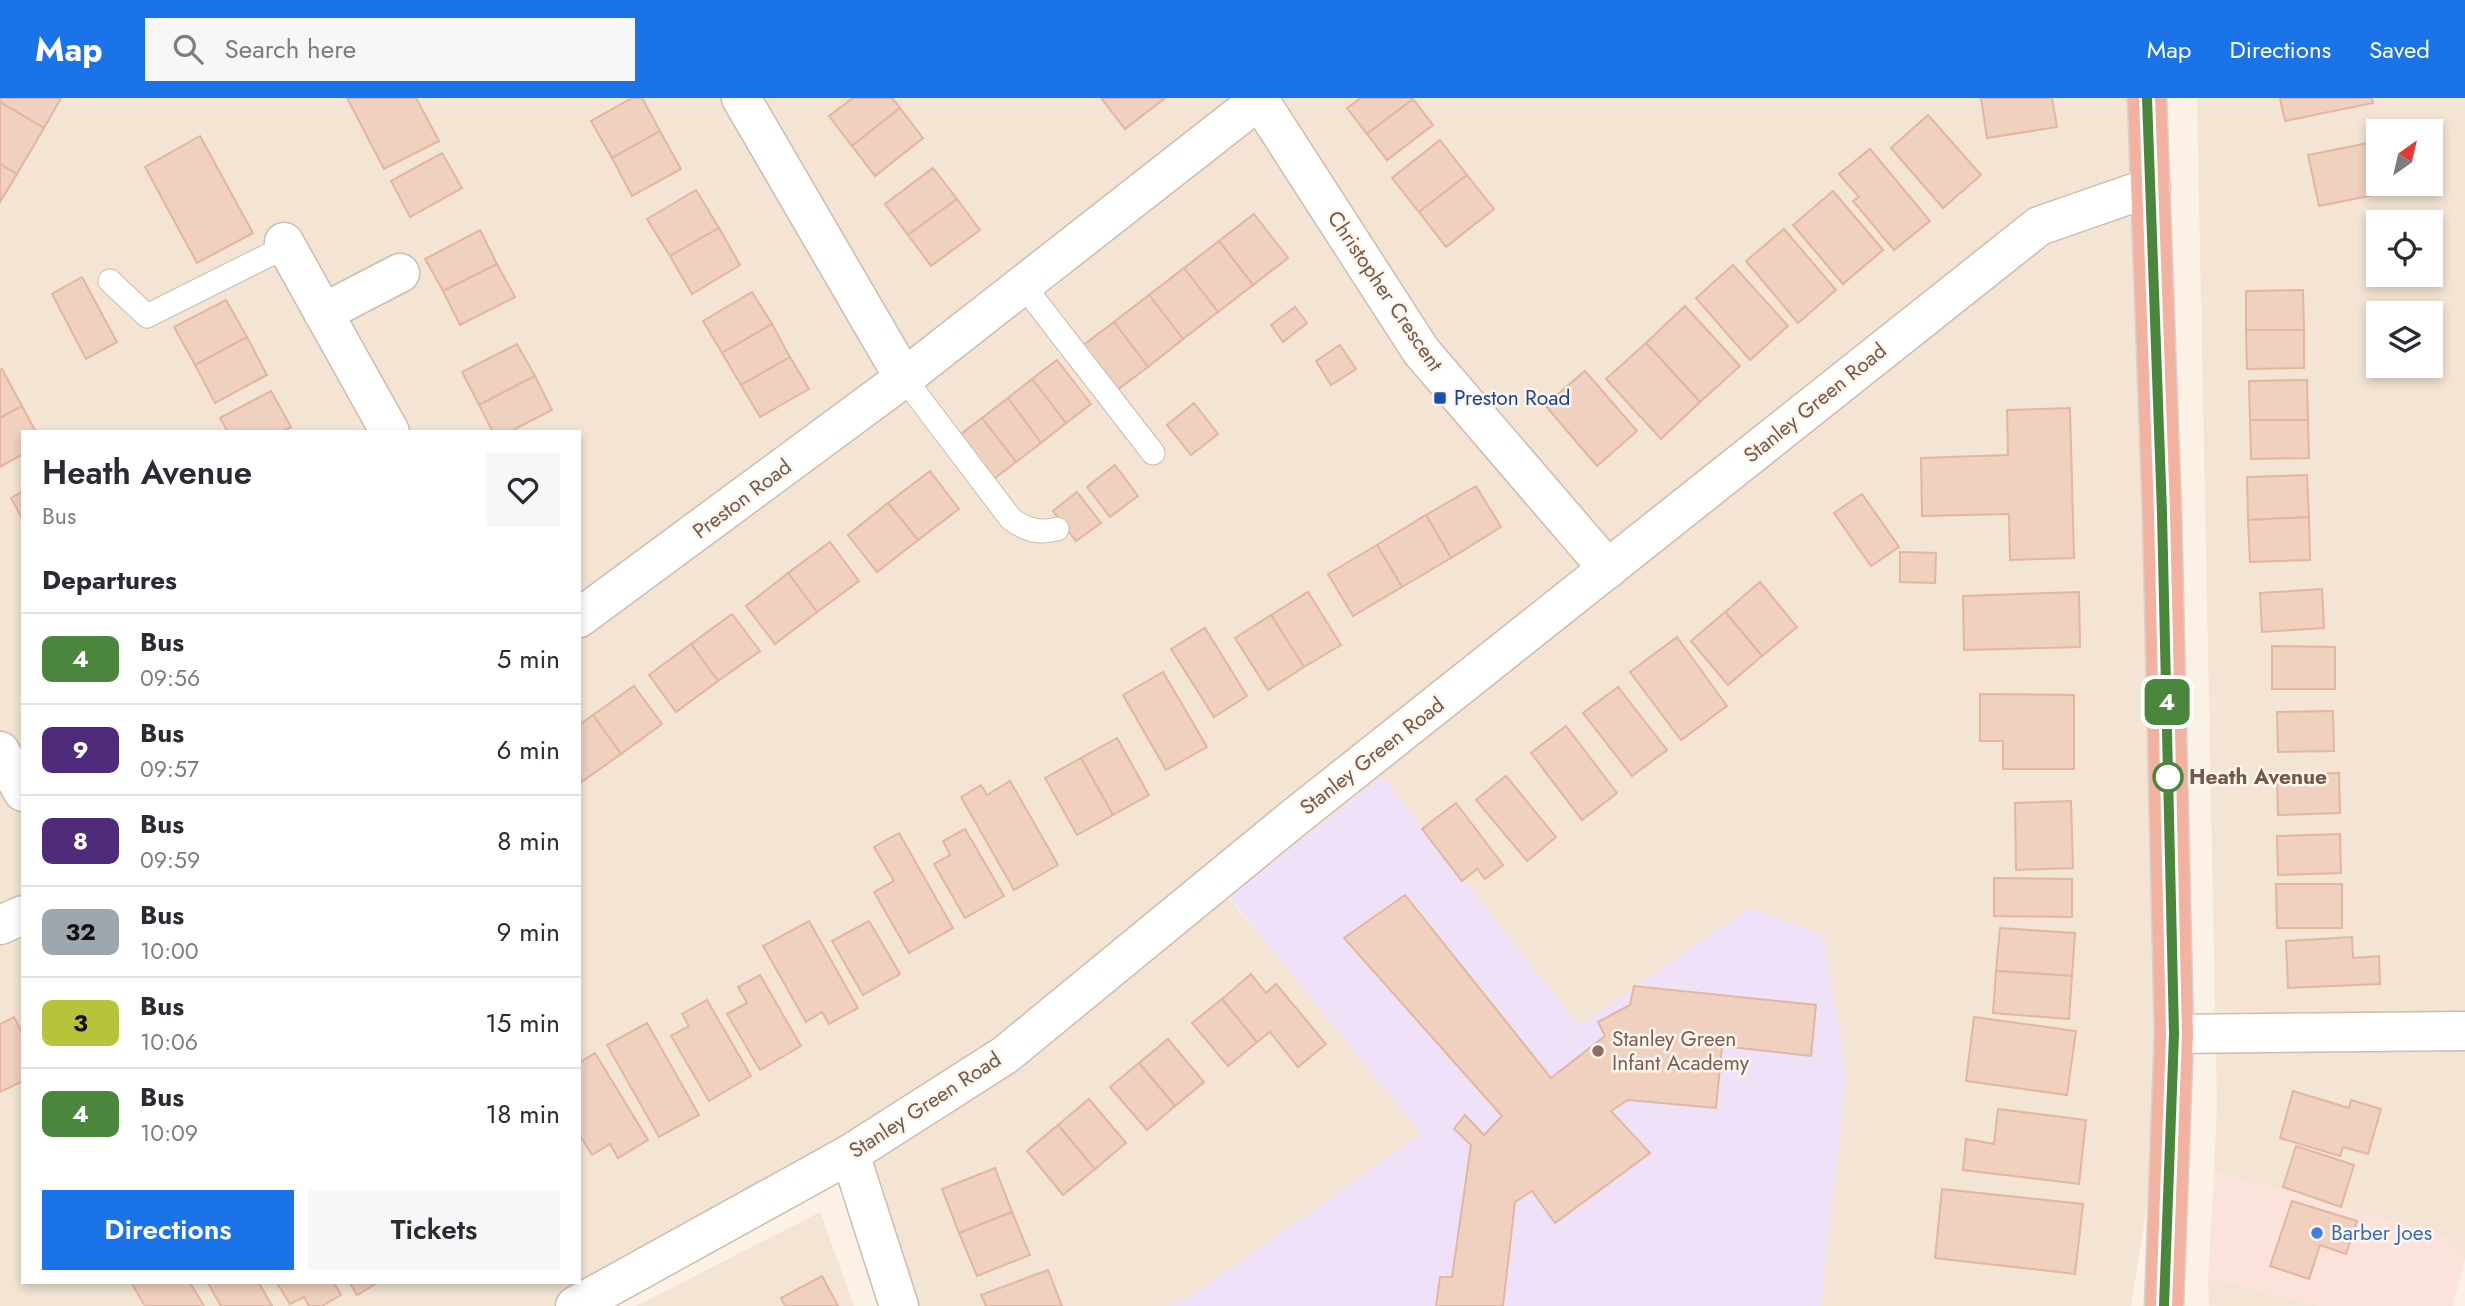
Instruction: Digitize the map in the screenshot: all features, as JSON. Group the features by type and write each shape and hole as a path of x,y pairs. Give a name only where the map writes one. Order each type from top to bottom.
{"highway":[{"path":"2147,98 2162,513 2174,1034 2164,1306"}],"street":[{"path":"741,98 904,378"},
{"name":"Preston Road","path":"581,617 904,378 1258,99"},
{"name":"Christopher Crescent","path":"1258,99 1421,351 1608,569"},
{"name":"Stanley Green Road","path":"575,1306 850,1154 1005,1055 1295,817 2039,226 2151,187"},
{"path":"285,244 389,430"},
{"path":"323,313 400,273"},
{"path":"0,751 21,788"},
{"path":"0,925 21,916"},
{"path":"2174,1034 2465,1031"},
{"path":"850,1154 899,1306"}],"lane":[{"path":"110,281 147,316 285,244"},
{"path":"1023,285 1153,453"},
{"path":"904,378 1011,519 1023,528 1042,533 1057,529"}],"shaded area":[{"path":"0,98 2147,98 2174,1034 2131,1306 1821,1306 1847,1075 1580,1027 1382,777 1228,897 1423,1134 1188,1298 1165,1306 899,1306 851,1155 575,1306 0,1306 0,935 21,926 21,1284 581,1284 581,430 21,430 21,916 0,925"},
{"path":"2197,98 2465,98 2465,1259 2447,1237 2214,1172 2217,1106"},
{"name":"Stanley Green Infant Academy","path":"1382,776 1579,1026 1749,908 1824,936 1847,1075 1821,1306 1163,1306 1188,1298 1421,1134 1229,897"},
{"path":"2214,1172 2447,1237 2465,1259 2453,1306 2320,1306 2208,1277"},
{"path":"820,1212 854,1306 636,1306"},
{"path":"2208,1277 2320,1306 2209,1306"}],"building":[{"path":"1,98 61,98 44,128 0,102"},
{"path":"347,98 416,98 439,141 384,169"},
{"path":"632,98 642,98 660,131 612,158 591,121"},
{"path":"853,98 892,98 900,108 852,146 829,116"},
{"path":"1165,98 1125,129 1102,99"},
{"path":"1361,98 1413,99 1367,134 1347,108"},
{"path":"1981,98 2052,98 2057,127 1987,138"},
{"path":"2280,98 2372,98 2373,103 2285,121"},
{"path":"1413,99 1433,125 1387,160 1367,134"},
{"path":"0,102 44,128 17,174 0,164"},
{"path":"900,108 923,138 875,176 852,146"},
{"path":"1928,115 1981,175 1943,208 1891,148"},
{"path":"660,131 681,169 632,196 612,158"},
{"path":"200,136 253,233 197,263 145,167"},
{"path":"1440,140 1467,175 1419,212 1392,178"},
{"path":"2366,143 2366,196 2369,196 2319,206 2308,155"},
{"path":"1870,149 1930,221 1894,250 1853,201 1859,197 1839,174"},
{"path":"442,153 462,188 410,217 391,181"},
{"path":"0,164 17,174 0,202"},
{"path":"933,168 957,199 908,235 885,204"},
{"path":"1467,175 1494,209 1446,247 1419,212"},
{"path":"696,190 719,228 670,256 647,219"},
{"path":"1833,191 1883,250 1843,284 1793,225"},
{"path":"957,199 980,230 931,266 908,235"},
{"path":"1254,214 1288,258 1253,285 1219,241"},
{"path":"719,228 740,265 692,294 670,256"},
{"path":"1784,229 1836,290 1798,323 1746,261"},
{"path":"480,230 497,264 443,291 425,259"},
{"path":"1219,241 1253,285 1218,312 1184,268"},
{"path":"497,264 515,297 460,325 443,291"},
{"path":"1733,265 1788,326 1750,360 1696,298"},
{"path":"1184,268 1218,312 1183,339 1149,295"},
{"path":"82,277 117,342 86,359 52,294"},
{"path":"2303,290 2304,330 2246,330 2246,291"},
{"path":"752,292 772,324 722,353 703,321"},
{"path":"1149,295 1183,339 1148,367 1114,322"},
{"path":"226,300 247,337 195,365 174,327"},
{"path":"1685,306 1740,366 1700,402 1646,343"},
{"path":"1295,307 1307,323 1283,342 1271,325"},
{"path":"1114,322 1148,367 1113,393 1078,349"},
{"path":"772,324 790,357 741,385 722,353"},
{"path":"2246,330 2304,330 2304,368 2247,369"},
{"path":"247,337 267,375 215,403 195,365"},
{"path":"1646,343 1700,402 1661,439 1606,379"},
{"path":"517,344 535,376 479,405 462,372"},
{"path":"1340,345 1356,369 1331,385 1316,361"},
{"path":"790,357 809,389 760,417 741,385"},
{"path":"1057,360 1091,404 1066,423 1032,379"},
{"path":"2,369 22,406 0,418 0,370"},
{"path":"1585,371 1637,431 1597,466 1545,405"},
{"path":"535,376 552,410 513,430 492,430 479,405"},
{"path":"1032,379 1066,423 1041,443 1008,398"},
{"path":"2307,380 2308,420 2250,420 2249,381"},
{"path":"271,391 291,427 285,430 227,430 220,418"},
{"path":"1008,398 1041,443 1016,462 982,418"},
{"path":"1194,403 1218,434 1191,455 1167,425"},
{"path":"22,406 35,430 21,430 21,455 0,467 0,418"},
{"path":"2070,408 2074,558 2010,560 2009,514 1922,516 1921,458 2008,455 2007,410"},
{"path":"982,418 1016,462 991,481 957,437"},
{"path":"2250,420 2308,420 2309,458 2251,459"},
{"path":"1115,465 1138,496 1110,517 1087,487"},
{"path":"930,471 959,509 918,540 888,503"},
{"path":"2307,475 2309,517 2248,520 2247,477"},
{"path":"1476,486 1501,527 1451,558 1426,515"},
{"path":"21,492 21,516 11,498"},
{"path":"1077,492 1101,523 1076,541 1053,511"},
{"path":"1862,494 1899,547 1871,566 1834,513"},
{"path":"888,503 918,540 877,572 848,535"},
{"path":"1426,515 1451,558 1402,587 1377,545"},
{"path":"2309,517 2310,560 2250,562 2248,520"},
{"path":"830,542 859,581 817,612 788,573"},
{"path":"1377,545 1402,587 1353,616 1328,574"},
{"path":"1900,552 1936,553 1935,583 1900,582"},
{"path":"788,573 817,612 775,644 746,606"},
{"path":"1760,582 1797,627 1762,656 1725,612"},
{"path":"2322,589 2324,628 2262,632 2260,593"},
{"path":"1308,592 1341,645 1304,667 1271,615"},
{"path":"2079,592 2080,647 1964,650 1963,596"},
{"path":"1725,612 1762,656 1728,685 1691,641"},
{"path":"732,614 760,651 718,681 691,644"},
{"path":"1271,615 1304,667 1268,690 1235,638"},
{"path":"1205,628 1247,696 1214,717 1171,649"},
{"path":"1677,637 1727,706 1681,740 1630,672"},
{"path":"691,644 718,681 676,712 649,675"},
{"path":"2272,646 2335,647 2335,689 2272,689"},
{"path":"1163,672 1207,747 1166,770 1123,695"},
{"path":"634,686 662,724 621,754 593,715"},
{"path":"1618,687 1667,750 1632,776 1583,713"},
{"path":"1980,694 2074,695 2074,769 2003,769 2003,741 1980,741"},
{"path":"2333,711 2334,751 2278,752 2277,712"},
{"path":"593,715 621,754 581,782 581,724"},
{"path":"1566,726 1617,793 1582,820 1531,753"},
{"path":"1117,738 1149,795 1113,815 1081,758"},
{"path":"1081,758 1113,815 1077,835 1045,778"},
{"path":"2339,773 2340,813 2278,815 2277,775"},
{"path":"1506,776 1556,837 1527,861 1476,800"},
{"path":"1010,781 1058,865 1014,890 961,797 981,785 987,795"},
{"path":"2071,801 2073,868 2016,870 2015,803"},
{"path":"1456,803 1503,865 1485,879 1477,869 1462,881 1422,829"},
{"path":"965,829 1004,896 965,918 934,864 950,855 943,841"},
{"path":"899,833 953,928 909,953 874,892 894,881 874,847"},
{"path":"2340,834 2341,873 2278,875 2277,836"},
{"path":"1994,878 2072,879 2072,917 1994,916"},
{"path":"2276,884 2342,884 2342,928 2277,928"},
{"path":"1405,895 1551,1078 1605,1036 1598,1022 1630,1005 1634,986 1816,1005 1811,1056 1722,1046 1716,1108 1628,1100 1611,1111 1650,1153 1555,1223 1532,1191 1515,1202 1503,1306 1436,1306 1440,1277 1452,1277 1471,1145 1454,1129 1465,1115 1484,1135 1502,1116 1344,938"},
{"path":"809,921 858,1008 829,1024 822,1012 806,1022 763,946"},
{"path":"869,921 900,974 863,995 832,941"},
{"path":"2000,928 2075,933 2072,976 1996,971"},
{"path":"2352,937 2353,958 2379,956 2380,984 2288,988 2286,941"},
{"path":"1996,971 2072,976 2069,1019 1993,1013"},
{"path":"1251,974 1266,993 1276,984 1326,1044 1298,1067 1270,1032 1257,1042 1222,999"},
{"path":"760,975 801,1046 760,1070 727,1014 747,1003 738,987"},
{"path":"1222,999 1257,1042 1228,1066 1192,1023"},
{"path":"707,1000 751,1076 709,1101 671,1036 689,1026 682,1014"},
{"path":"14,1017 21,1030 21,1082 0,1092 0,1024"},
{"path":"1974,1017 2076,1031 2067,1095 1966,1081"},
{"path":"647,1023 699,1115 659,1137 607,1045"},
{"path":"1168,1039 1204,1082 1175,1106 1139,1063"},
{"path":"595,1053 648,1140 618,1158 610,1144 592,1155 581,1137 581,1062"},
{"path":"1139,1063 1175,1106 1147,1130 1110,1087"},
{"path":"2293,1091 2349,1108 2351,1100 2381,1109 2368,1154 2343,1147 2340,1156 2280,1138"},
{"path":"1089,1099 1126,1143 1095,1169 1058,1125"},
{"path":"1998,1109 2086,1120 2079,1184 1963,1170 1966,1139 1994,1144"},
{"path":"1058,1125 1095,1169 1063,1195 1027,1151"},
{"path":"2296,1146 2354,1165 2341,1207 2283,1187"},
{"path":"995,1168 1012,1212 959,1233 942,1189"},
{"path":"1942,1189 2083,1204 2075,1274 1935,1258"},
{"name":"Barber Joes","path":"2292,1201 2357,1221 2346,1254 2320,1245 2309,1279 2270,1266"},
{"path":"1012,1212 1030,1255 977,1276 959,1233"},
{"path":"1048,1270 1062,1306 986,1306 981,1295"},
{"path":"822,1276 838,1306 785,1306 781,1298"},
{"path":"132,1284 191,1284 204,1306 145,1306"},
{"path":"209,1284 260,1284 272,1306 221,1306"},
{"path":"278,1284 335,1284 341,1295 322,1306 309,1306 304,1297 290,1304"},
{"path":"351,1284 375,1284 357,1295"}],"bus line":[{"name":"4","path":"2147,98 2162,513 2174,1034 2164,1306"}],"place":[{"name":"Preston Road","path":"1440,398"},
{"name":"Heath Avenue","path":"2168,777"},
{"name":"Stanley Green Infant Academy","path":"1598,1051"},
{"name":"Barber Joes","path":"2317,1233"}]}
